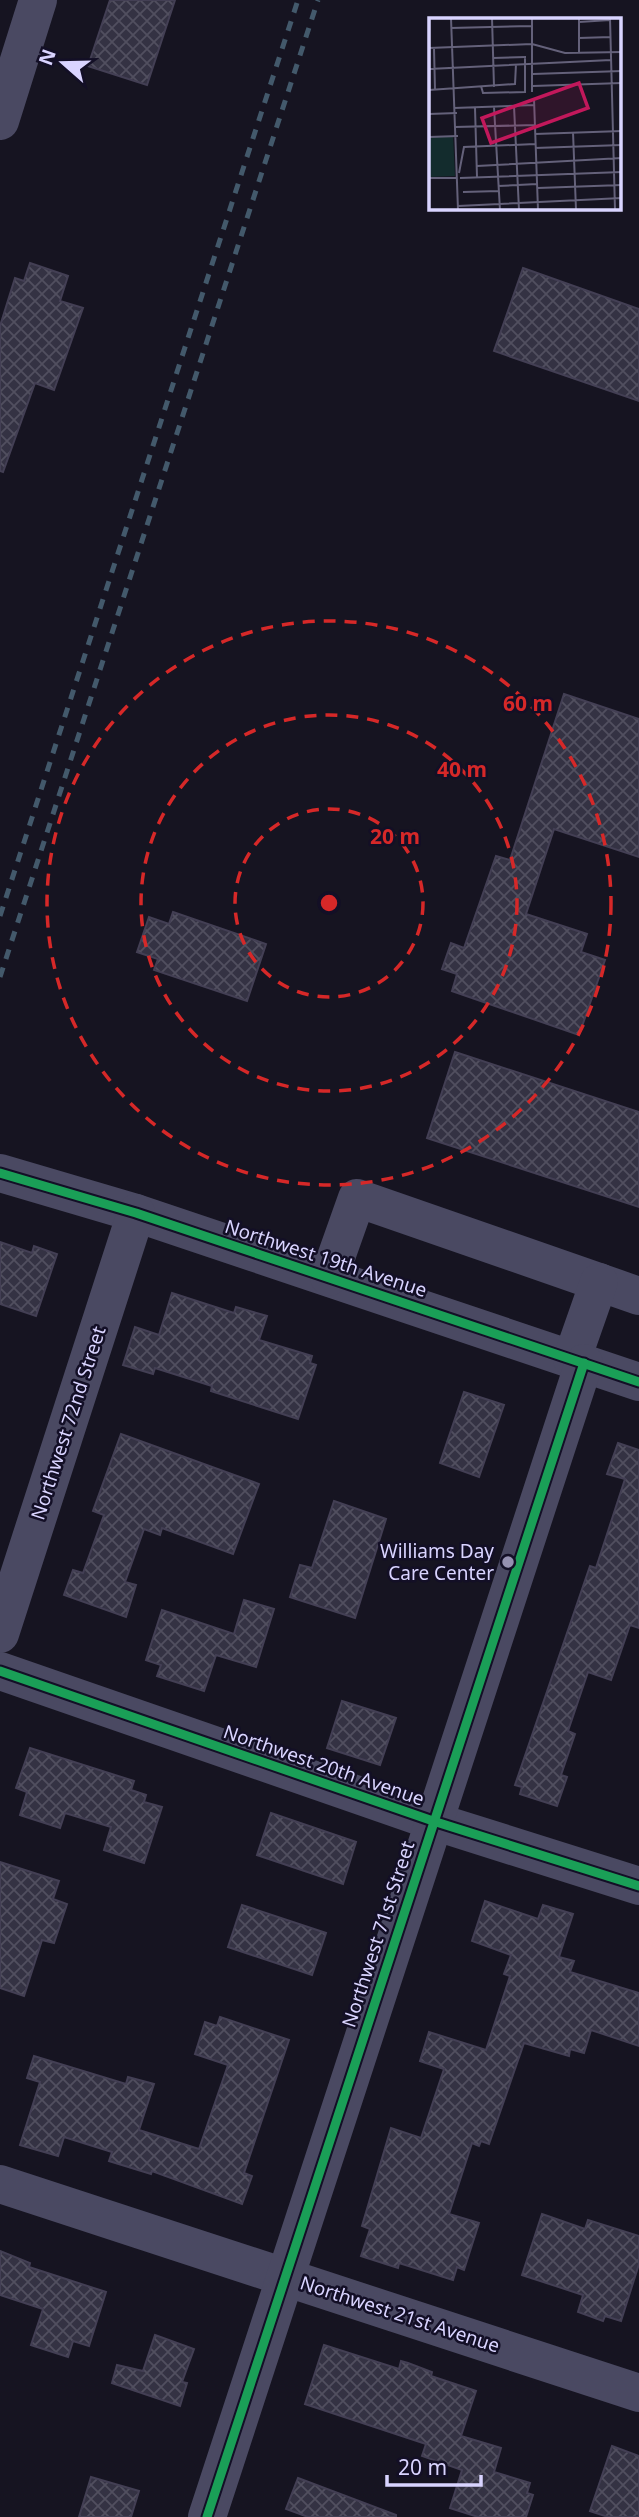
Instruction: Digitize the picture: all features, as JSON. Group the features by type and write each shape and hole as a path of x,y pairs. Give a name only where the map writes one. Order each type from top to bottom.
{"street":[{"path":"0,121 38,0"},
{"name":"Northwest 19th Avenue","path":"0,1173 136,1213 639,1382"},
{"path":"329,1277 356,1198 639,1296"},
{"name":"Northwest 72nd Street","path":"0,1634 136,1213"},
{"name":"Northwest 71st Street","path":"207,2517 433,1821 578,1361 599,1282"},
{"name":"Northwest 20th Avenue","path":"0,1671 433,1821 639,1886"},
{"name":"Northwest 21st Avenue","path":"0,2184 639,2392"}],"building":[{"path":"110,0 175,0 147,85 88,66"},
{"path":"30,263 68,276 60,301 83,308 54,390 35,383 3,472 0,471 0,326 15,278 24,281"},
{"path":"523,268 639,309 639,401 494,351"},
{"path":"564,694 639,719 639,857 554,829 526,914 587,934 581,952 605,960 579,1035 452,991 457,974 442,969 451,943 464,948 496,856 510,860"},
{"path":"173,912 266,944 247,1001 154,970 158,959 137,952 149,917 169,924"},
{"path":"455,1052 639,1112 639,1207 427,1138"},
{"path":"0,1242 32,1253 34,1246 57,1254 36,1316 0,1304"},
{"path":"172,1293 234,1313 236,1307 267,1316 259,1340 312,1356 310,1363 316,1365 298,1419 211,1391 212,1386 155,1368 153,1374 123,1365 135,1327 159,1335"},
{"path":"464,1392 504,1405 479,1477 440,1463"},
{"path":"121,1434 259,1484 233,1554 162,1528 160,1535 144,1529 125,1582 136,1585 126,1617 64,1595 73,1570 83,1573 104,1515 93,1511"},
{"path":"618,1443 639,1450 639,1628 630,1625 611,1680 588,1672 568,1731 575,1734 561,1775 567,1777 557,1806 520,1794 522,1787 515,1785 590,1566 596,1568 625,1479 607,1474"},
{"path":"334,1501 386,1519 355,1618 290,1597 300,1565 312,1568"},
{"path":"244,1600 274,1609 256,1667 216,1655 204,1691 157,1676 161,1665 146,1660 162,1610 234,1634"},
{"path":"342,1701 396,1718 380,1765 327,1748"},
{"path":"30,1748 134,1781 131,1790 146,1795 144,1802 162,1807 144,1863 104,1850 111,1827 65,1813 60,1828 20,1815 27,1792 16,1788"},
{"path":"271,1813 356,1842 343,1884 257,1855"},
{"path":"0,1862 59,1881 53,1899 67,1904 54,1943 42,1940 24,1996 0,1988"},
{"path":"485,1901 538,1919 543,1905 573,1914 559,1957 574,1961 570,1972 639,1993 639,2046 591,2030 584,2053 570,2049 569,2056 524,2043 489,2144 481,2141 479,2146 472,2143 449,2214 479,2223 464,2270 457,2267 453,2280 399,2263 398,2268 361,2256 370,2229 362,2226 391,2128 421,2138 444,2069 420,2061 429,2032 486,2050 510,1976 504,1974 511,1955 472,1941"},
{"path":"242,1905 326,1933 312,1975 228,1947"},
{"path":"220,2017 289,2040 244,2173 252,2176 242,2204 152,2171 151,2174 109,2161 112,2152 64,2137 58,2156 20,2145 40,2082 27,2078 34,2056 126,2084 128,2077 154,2084 139,2130 199,2149 228,2065 195,2054 205,2022 217,2026"},
{"path":"542,2214 585,2229 588,2220 639,2236 639,2264 621,2321 605,2316 603,2321 578,2312 583,2295 522,2275"},
{"path":"0,2251 30,2263 29,2267 106,2292 89,2346 73,2341 68,2357 31,2345 43,2309 0,2295"},
{"path":"155,2335 194,2349 182,2382 187,2383 180,2406 112,2383 117,2365 143,2371"},
{"path":"324,2345 399,2369 401,2361 408,2363 432,2372 431,2376 476,2391 461,2436 501,2448 494,2472 530,2483 527,2493 533,2495 526,2517 478,2517 450,2508 462,2470 422,2456 426,2444 305,2404"},
{"path":"612,2446 639,2456 639,2517 608,2517 590,2511"},
{"path":"91,2477 139,2491 131,2517 79,2517"},
{"path":"298,2478 396,2517 308,2517 286,2509"}],"railway":[{"path":"0,916 298,0"},
{"path":"0,977 318,0"}],"cycle path":[{"path":"0,1173 136,1213 639,1382"},
{"path":"207,2517 584,1363"},
{"path":"0,1671 433,1821 639,1886"}],"place":[{"name":"Williams Day Care Center","path":"508,1562"}]}
